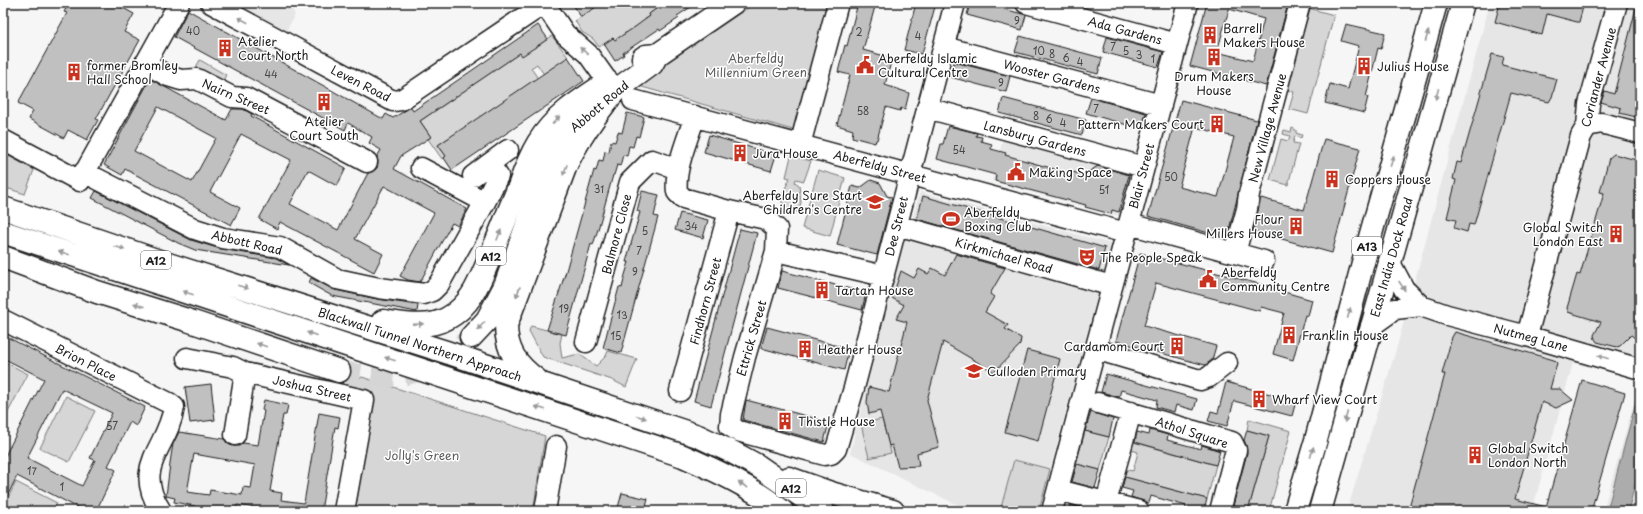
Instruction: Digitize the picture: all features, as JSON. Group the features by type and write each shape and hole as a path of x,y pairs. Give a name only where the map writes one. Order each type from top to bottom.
{"main road":[{"name":"Abbott Road","path":"471,337 487,320 505,286 554,150 563,138 574,124 619,91 646,56 657,55 733,3"},
{"name":"East India Dock Road","path":"1295,511 1436,3"},
{"name":"East India Dock Road","path":"1320,511 1389,261 1463,3"},
{"name":"A12","path":"311,309 411,325 432,324 452,316 464,306 478,287 528,164 538,143 554,121 567,109 619,91"},
{"name":"A12","path":"546,385 525,369 511,353 507,345 506,325 575,146 593,119 619,91"},
{"name":"Blackwall Tunnel Northern Approach","path":"3,208 171,265 546,385 698,436 758,466 823,511"},
{"name":"Blackwall Tunnel Northern Approach","path":"3,232 683,456 719,471 782,511"},
{"path":"3,257 97,292 187,320 339,371"},
{"name":"A12","path":"758,466 869,507 893,511"}],"street":[{"path":"82,176 178,3"},
{"name":"Leven Road","path":"211,3 393,101 401,100 545,3"},
{"path":"545,3 565,34 588,54 619,91"},
{"path":"800,144 838,3"},
{"name":"Dee Street","path":"836,448 884,276 927,108 956,3"},
{"name":"Ada Gardens","path":"1026,3 1177,44"},
{"name":"Blair Street","path":"1056,499 1188,3"},
{"name":"New Village Avenue","path":"1235,253 1248,209 1249,194 1300,3"},
{"name":"Coriander Avenue","path":"1527,336 1580,136 1587,126 1589,104 1617,3"},
{"name":"Wooster Gardens","path":"944,47 1161,105"},
{"name":"Nairn Street","path":"145,63 168,76 181,80 197,79 232,97 246,98 367,162"},
{"name":"Aberfeldy Street","path":"619,91 695,116 910,174 1127,229 1264,261"},
{"name":"Lansbury Gardens","path":"927,108 1144,167"},
{"path":"695,116 678,169 676,186 677,192 684,198 729,211"},
{"path":"1587,126 1601,123 1640,133"},
{"name":"Abbott Road","path":"3,140 195,229 223,238 280,247 337,279 378,288 424,294 432,291 439,284 498,176 489,164"},
{"path":"473,176 508,150"},
{"name":"Balmore Close","path":"586,342 630,182 652,160 678,169"},
{"path":"420,168 484,202"},
{"name":"Ettrick Street","path":"729,211 766,219 777,229 776,252 744,364 731,414 730,426 738,431 825,455 831,454 836,448"},
{"name":"Findhorn Street","path":"680,391 729,211"},
{"name":"Kirkmichael Road","path":"897,224 1112,286"},
{"path":"776,252 884,276"},
{"name":"Nutmeg Lane","path":"1389,261 1404,290 1421,306 1447,315 1640,368"},
{"name":"Nutmeg Lane","path":"1371,326 1395,309 1421,306"},
{"name":"Brion Place","path":"3,320 169,403 174,407 172,416 153,457 149,471 150,485 154,501 161,511"},
{"path":"1095,349 1200,380 1209,378 1227,363"},
{"name":"Joshua Street","path":"187,358 233,367 245,373 364,400 344,511"},
{"path":"235,435 245,373"},
{"name":"Athol Square","path":"1098,403 1232,442 1236,450 1220,511"},
{"path":"1106,502 1131,412"},
{"path":"545,511 556,446"},
{"path":"1056,499 1106,502 1139,511"}],"shaded area":[{"path":"229,3 289,3 295,15 285,33"},
{"path":"1490,3 1640,3 1640,379 1573,363 1532,511 1347,511 1398,343"},
{"path":"1003,139 1136,171 1123,217 992,181"},
{"path":"920,192 1112,244 1102,276 911,223"},
{"name":"Culloden Primary","path":"906,234 1061,278 1059,284 1064,286 1066,280 1099,289 1039,511 970,511 850,453"},
{"path":"1640,382 1640,511 1603,511"},
{"path":"1638,394 1640,394 1640,466 1628,511 1607,511"}],"green space":[{"path":"602,3 664,3 649,14 650,16 645,19 646,21 634,28 628,34 626,32 616,42 613,38 599,47 593,39 582,32 575,21"},
{"name":"Aberfeldy Millennium Green","path":"755,3 827,3 793,130 642,87 640,81"},
{"path":"1308,8 1334,15 1308,114 1289,109 1294,92 1286,90"},
{"path":"552,36 568,57 563,61 551,85 537,64 531,68 545,89 450,137 438,145 446,156 442,159 428,139 431,137 420,121 533,44 536,47"},
{"path":"200,60 226,75 221,84 195,69"},
{"path":"1292,128 1296,130 1296,133 1302,135 1301,138 1295,136 1293,143 1299,144 1288,185 1270,180 1281,139 1288,141 1290,136 1283,134 1284,130 1291,132"},
{"path":"3,153 34,170 25,194 3,187"},
{"path":"791,156 811,161 804,181 796,179 795,182 799,185 801,202 799,212 786,209 781,197 790,178 786,177"},
{"path":"818,170 845,178 830,236 802,228"},
{"path":"531,326 562,334 560,343 562,358 579,354 596,366 606,356 608,351 637,359 626,387 612,380 543,357 529,331"},
{"path":"3,361 28,374 3,422"},
{"name":"Jolly's Green","path":"362,377 545,436 533,511 355,511 374,398 340,388"},
{"path":"66,396 95,411 69,462 40,448"},
{"path":"882,419 891,453 869,458 861,424"},
{"path":"1249,419 1291,431 1269,511 1248,511 1269,436 1247,430"},
{"path":"1085,431 1109,437 1100,470 1076,464"},
{"path":"1130,441 1216,465 1207,499 1121,476 1123,469 1133,471 1138,452 1128,449"},
{"path":"1014,460 1050,469 1039,511 1000,511"},
{"path":"16,482 57,503 53,511 3,511 3,508"}],"building":[{"name":"former Bromley Hall School","path":"69,3 114,3 134,14 124,32 140,40 96,119 98,120 87,140 68,130 64,138 29,119 33,111 18,103 67,13 64,12"},
{"path":"572,3 602,3 581,17"},
{"path":"664,3 697,3 677,16 679,18 660,31 659,29 623,53 624,55 615,61 604,44 613,38 615,40 635,27"},
{"path":"858,3 876,3 863,50 892,58 885,85 909,93 905,110 901,108 900,111 886,107 875,143 852,137 853,130 837,125 850,75 838,72 845,45 847,46"},
{"path":"916,3 936,3 922,54 904,50"},
{"path":"970,3 982,3 1026,15 1022,30 967,15"},
{"path":"1207,3 1288,4 1266,86 1190,66","holes":["1229,9 1264,19 1253,61 1217,52"]},
{"path":"1500,3 1584,3 1579,22 1547,14 1542,35 1495,22"},
{"path":"1636,8 1640,9 1640,118 1620,113 1621,108 1601,102 1605,91 1614,94"},
{"path":"188,10 383,119 386,114 393,118 411,107 413,111 538,25 548,39 522,56 520,53 420,121 431,137 401,156 394,169 467,209 458,226 452,223 420,282 408,280 400,276 434,213 384,186 355,239 383,254 374,272 280,222 277,229 259,219 291,160 241,134 210,192 240,208 231,225 125,169 122,175 104,165 150,79 226,120 232,109 243,109 252,114 251,116 346,168 337,186 308,170 290,204 338,230 368,173 377,168 377,157 381,150 369,143 372,137 348,123 345,130 174,37","holes":["158,107 216,138 192,182 134,151"]},
{"name":"Julius House","path":"1346,24 1385,33 1381,49 1378,48 1366,97 1368,97 1364,113 1325,103 1330,84 1348,89 1359,46 1341,41"},
{"path":"1020,36 1102,58 1098,74 1015,52"},
{"path":"1107,37 1163,52 1158,67 1103,52"},
{"path":"1492,54 1504,57 1502,65 1557,79 1549,102 1511,93 1474,225 1469,224 1467,232 1454,228 1456,220 1447,218 1456,180 1453,179 1457,162 1461,163"},
{"path":"568,57 584,81 452,170 444,158 446,156 438,145"},
{"path":"954,62 1010,76 1006,92 950,77"},
{"path":"1003,98 1086,120 1082,135 999,113"},
{"path":"1091,98 1146,113 1141,129 1086,113"},
{"path":"1181,100 1257,120 1227,238 1148,216","holes":["1195,127 1234,137 1218,197 1179,187"]},
{"path":"627,113 644,117 639,137 636,136 633,147 629,146 627,156 623,155 620,166 617,165 613,175 593,245 591,244 566,335 547,330 566,271 594,170 596,171 599,160 603,161 605,151 609,152 611,141 615,142 618,132 622,133"},
{"path":"948,126 977,133 976,136 982,137 981,141 992,144 991,149 1006,153 1005,155 1072,174 1073,172 1087,176 1088,172 1098,166 1129,175 1119,212 1112,210 1111,214 1085,207 1086,205 995,181 996,175 937,159"},
{"name":"Jura House","path":"709,135 776,155 771,171 704,152"},
{"path":"1324,139 1360,148 1332,253 1253,231 1261,198 1304,210"},
{"name":"Global Switch London East","path":"1614,154 1640,161 1640,342 1631,335 1617,347 1597,342 1595,339 1594,335 1601,322 1568,312 1567,308 1577,274 1580,275 1604,193 1600,192 1609,158"},
{"path":"871,180 880,183 887,196 892,197 877,255 837,245 852,186 860,188"},
{"path":"96,191 191,240 221,249 276,258 289,265 195,250 178,243 92,198"},
{"path":"642,191 659,195 654,216 658,217 621,353 603,348 619,287 622,288 629,262 626,262 640,212 637,211"},
{"path":"923,196 1105,248 1099,270 917,219"},
{"path":"680,213 708,220 703,238 675,230"},
{"path":"740,229 757,233 711,406 694,401"},
{"path":"1140,253 1267,286 1312,300 1308,316 1305,315 1293,360 1273,354 1284,313 1261,307 1260,311 1156,283 1144,326 1216,346 1212,360 1205,365 1116,341"},
{"path":"956,254 1005,268 990,294 994,297 985,312 1008,325 1005,329 1021,338 1020,345 994,372 943,342 927,400 939,447 917,453 919,466 898,467 892,445 889,446 880,411 869,414 867,402 869,387 889,392 907,322 896,319 904,305 892,298 901,271 914,278 919,269 928,274 932,268 945,275"},
{"name":"Tartan House","path":"782,271 866,293 862,310 778,288"},
{"path":"311,278 335,290 377,299 418,305 417,312 332,296 309,283"},
{"name":"Heather House","path":"767,327 849,349 844,370 761,348"},
{"name":"Global Switch London North","path":"1455,332 1554,360 1557,363 1550,389 1560,389 1573,400 1556,408 1542,402 1515,499 1546,507 1582,380 1625,393 1591,511 1408,511 1445,374 1442,374 1452,337"},
{"path":"3,335 145,407 136,426 130,422 108,466 116,470 96,511 84,511 17,476 3,505 3,460 44,379 3,358","holes":["62,389 112,413 90,458 95,460 82,486 27,458"]},
{"path":"1027,350 1060,359 1038,441 1005,432"},
{"path":"1106,374 1197,399 1194,410 1176,405 1174,412 1156,407 1157,400 1121,390 1119,397 1101,392"},
{"name":"Wharf View Court","path":"1226,382 1296,401 1292,416 1234,401 1227,426 1208,421 1211,411 1218,413"},
{"path":"211,384 215,420 190,423 185,387"},
{"path":"264,400 288,405 286,415 283,415 270,491 282,493 281,500 304,503 319,413 340,417 338,428 335,427 321,511 274,511 237,505 236,511 208,509 207,511 194,511 195,506 174,502 175,498 166,496 173,444 179,432 224,439 228,444 233,446 239,446 243,443 258,445 264,411 262,410","holes":["194,454 255,465 251,488 243,487 242,495 210,490 209,495 187,492"]},
{"name":"Thistle House","path":"746,400 829,422 824,442 743,420"},
{"path":"1091,412 1113,419 1109,437 1085,431"},
{"path":"1150,430 1168,435 1167,440 1201,449 1202,445 1220,451 1216,465 1135,442 1137,432 1149,435"},
{"path":"1247,430 1269,436 1248,511 1236,511 1237,507 1233,506 1247,453 1244,440"},
{"path":"1077,464 1100,470 1095,488 1072,482"},
{"path":"1125,477 1207,499 1204,511 1185,511 1186,506 1151,496 1149,503 1131,497 1133,491 1122,488"},
{"path":"622,493 648,499 645,511 617,511"},
{"path":"1070,505 1089,510 1089,511 1069,511"}],"tunnel":[{"path":"339,371 376,377 410,373 426,368 442,360 457,350 471,337"}],"place":[{"name":"Barrell Makers House","path":"1210,35"},
{"name":"Atelier Court North","path":"225,48"},
{"name":"Drum Makers House","path":"1214,57"},
{"name":"Aberfeldy Islamic Cultural Centre","path":"865,65"},
{"name":"Julius House","path":"1364,66"},
{"name":"former Bromley Hall School","path":"74,72"},
{"name":"Atelier Court South","path":"324,102"},
{"name":"Pattern Makers Court","path":"1217,124"},
{"name":"Jura House","path":"740,153"},
{"name":"Making Space","path":"1016,172"},
{"name":"Coppers House","path":"1332,179"},
{"name":"Aberfeldy Sure Start Children's Centre","path":"875,202"},
{"name":"Aberfeldy Boxing Club","path":"951,219"},
{"name":"Flour Millers House","path":"1296,226"},
{"name":"Global Switch London East","path":"1616,234"},
{"name":"The People Speak","path":"1087,257"},
{"name":"Aberfeldy Community Centre","path":"1208,279"},
{"name":"Tartan House","path":"822,290"},
{"name":"Franklin House","path":"1289,335"},
{"name":"Cardamom Court","path":"1177,346"},
{"name":"Heather House","path":"805,349"},
{"name":"Culloden Primary","path":"974,371"},
{"name":"Wharf View Court","path":"1259,399"},
{"name":"Thistle House","path":"785,421"},
{"name":"Global Switch London North","path":"1475,455"}]}
